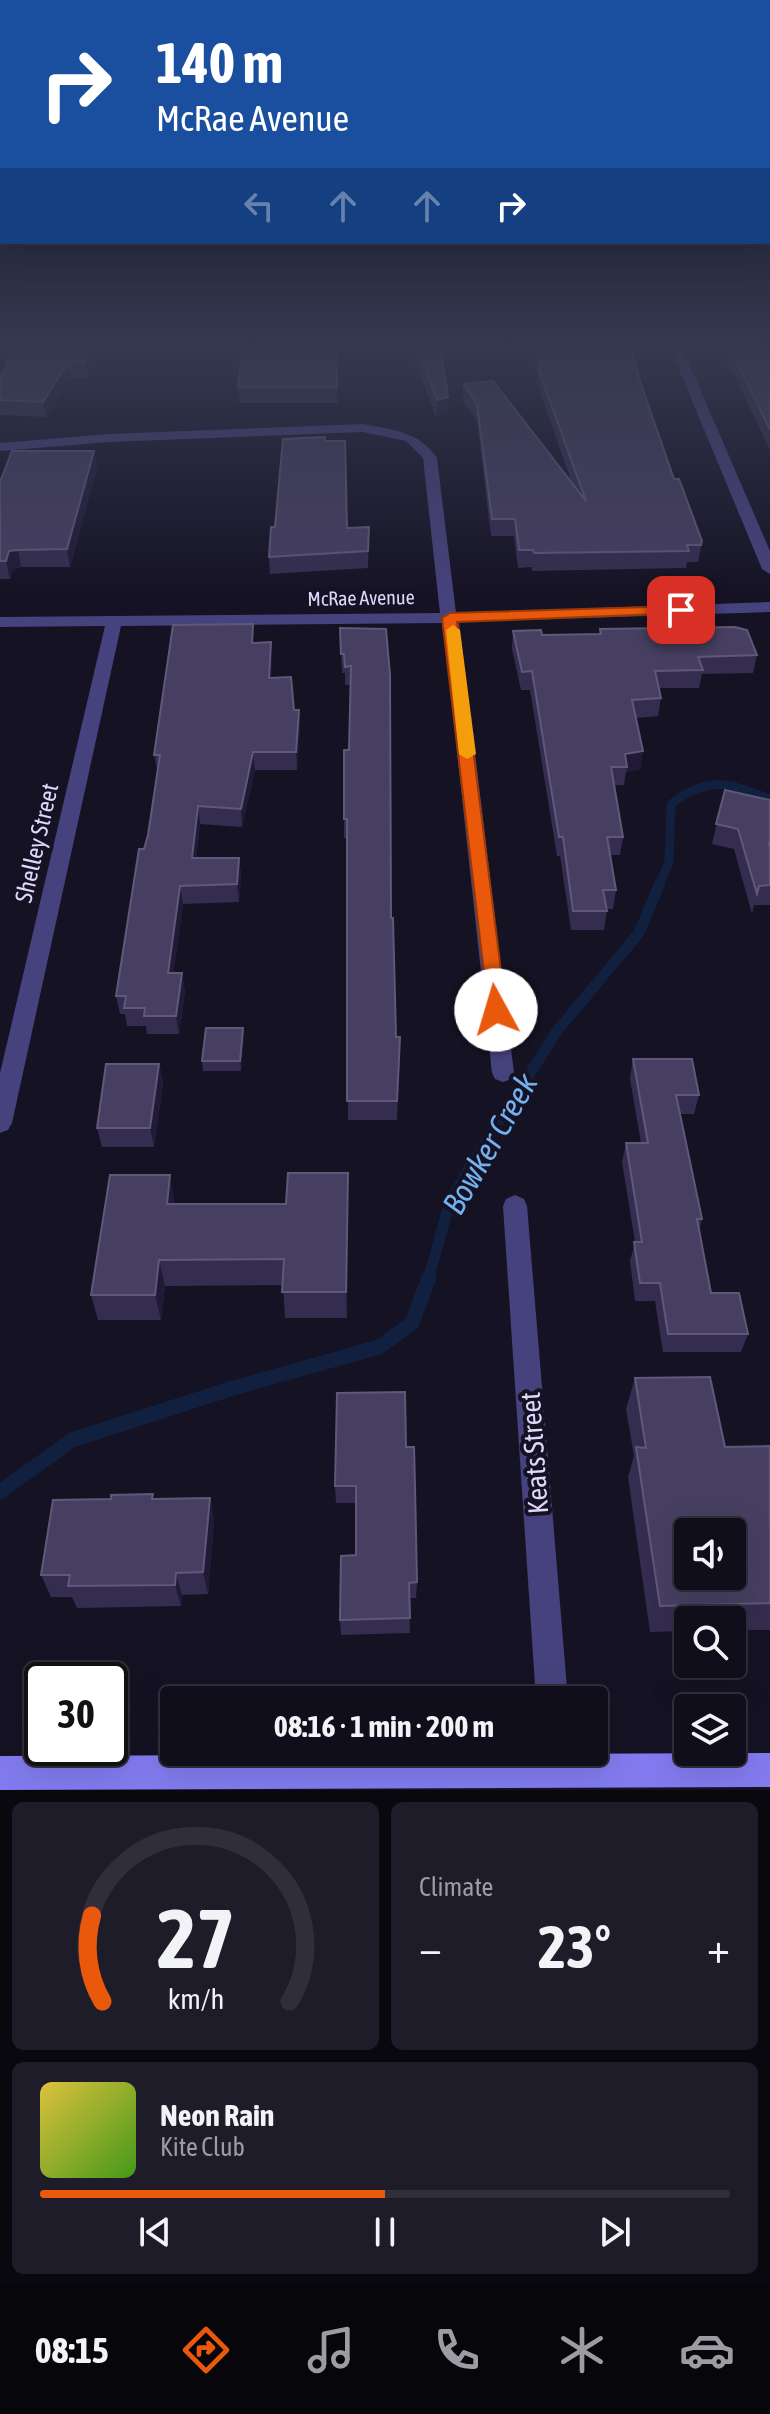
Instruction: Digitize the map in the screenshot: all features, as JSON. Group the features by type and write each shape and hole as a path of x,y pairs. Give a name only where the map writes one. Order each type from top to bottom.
{"street":[{"path":"0,447 318,429"},
{"path":"353,429 400,434 417,442 430,458 503,1073"},
{"path":"710,429 770,569"},
{"name":"McRae Avenue","path":"0,622 450,618 770,607"},
{"name":"Shelley Street","path":"0,1123 114,620"},
{"name":"Keats Street","path":"515,1206 551,1686"},
{"path":"608,1764 770,1770"},
{"path":"0,1773 354,1766"}],"building":[{"path":"480,429 530,429 586,501 560,429 656,429 674,479 679,479 701,545 687,545 689,551 534,553 533,550 519,550 515,519 492,519"},
{"path":"325,437 325,441 345,441 347,528 369,527 368,551 269,557 271,527 275,527 283,439"},
{"path":"12,451 94,451 67,549 9,551 6,561 0,561 0,482"},
{"path":"253,624 252,643 271,642 269,678 291,677 294,710 299,710 296,752 253,752 241,809 198,806 192,858 239,858 237,884 180,886 168,973 182,973 176,1016 144,1016 145,1008 124,1008 126,996 116,996 139,849 144,849 148,835 160,755 154,755 173,625"},
{"path":"735,627 747,630 757,655 698,657 703,670 655,671 661,698 632,700 643,751 625,754 627,767 611,767 623,837 607,837 616,890 603,890 607,911 573,911 563,837 559,837 532,671 522,672 513,631 541,630 542,635 601,634 600,629"},
{"path":"340,628 386,629 390,675 391,918 396,1037 400,1037 397,1101 347,1101 347,819 344,819 344,750 349,750 351,666 345,667 344,654 341,654"},
{"path":"725,790 770,800 770,885 759,886 757,894 738,829 716,824"},
{"path":"206,1028 243,1028 240,1061 202,1061"},
{"path":"633,1059 692,1059 699,1095 676,1095 702,1219 697,1219 711,1293 739,1293 748,1334 668,1334 660,1283 640,1283 634,1242 642,1242 626,1143 648,1143"},
{"path":"106,1064 159,1064 150,1128 97,1128"},
{"path":"288,1173 348,1173 346,1292 282,1292 284,1259 159,1260 155,1295 91,1295 110,1175 170,1175 167,1204 286,1204"},
{"path":"710,1377 725,1447 770,1446 770,1603 660,1606 636,1447 646,1448 635,1378"},
{"path":"405,1392 406,1447 414,1447 415,1486 417,1582 409,1583 410,1618 340,1620 341,1556 356,1555 356,1486 335,1486 337,1393"},
{"path":"153,1494 152,1499 210,1498 203,1572 176,1573 175,1585 68,1586 70,1575 41,1575 53,1500 111,1499 111,1495"}],"waterway":[{"name":"Bowker Creek","path":"659,885 669,862 671,804 708,785 730,786 770,799"},
{"name":"Bowker Creek","path":"428,1280 450,1202 470,1167 557,1031 639,933 660,883"},
{"name":"Bowker Creek","path":"0,1492 72,1440 230,1389 379,1347 412,1323 429,1278"}],"slow traffic":[{"path":"453,630 467,754"}],"route":[{"path":"496,1010 450,618 681,610"}]}
